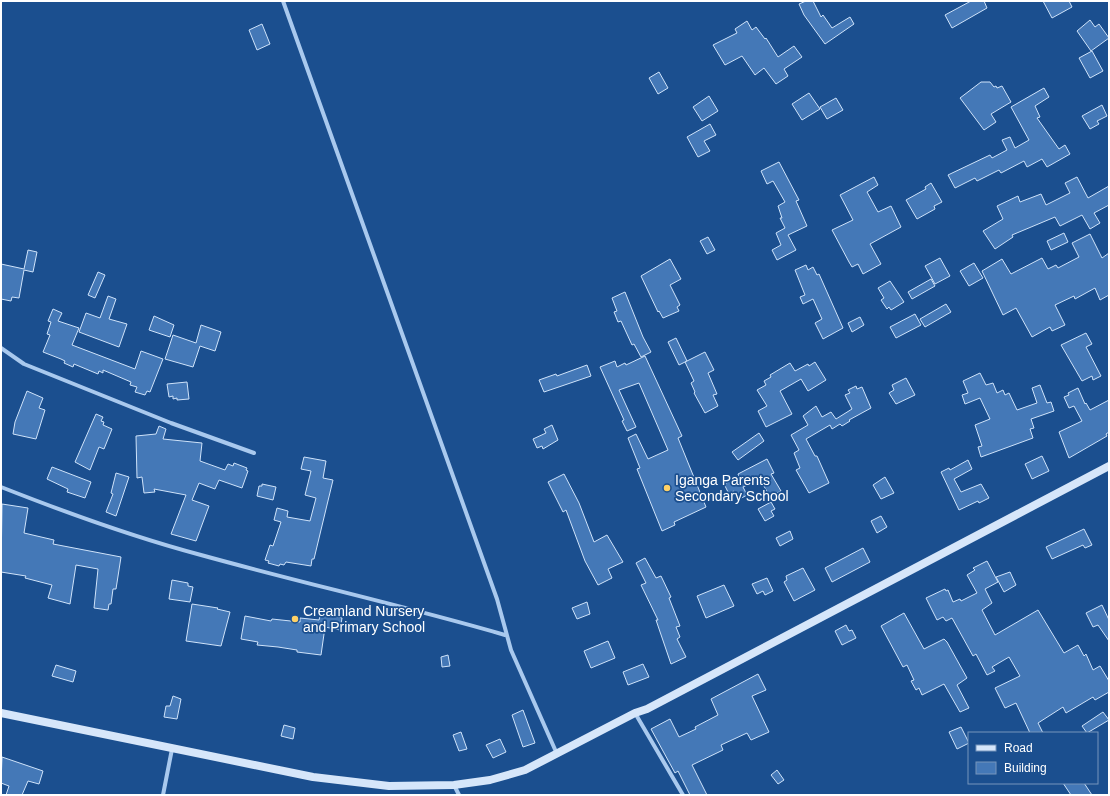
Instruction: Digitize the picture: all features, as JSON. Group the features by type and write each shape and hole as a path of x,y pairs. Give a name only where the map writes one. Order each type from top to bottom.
{"main road":[{"path":"1,713 313,777 389,786 454,785 490,780 525,770 635,713 654,705 1109,466"}],"street":[{"path":"283,1 496,599 505,635 557,754"},
{"path":"1,348 24,364 170,423 254,453"},
{"path":"1,487 79,518 200,555 436,615 505,635"},
{"path":"635,713 683,795"},
{"path":"163,795 172,749"},
{"path":"454,785 459,795"}],"building":[{"path":"806,1 813,1 821,17 823,15 832,28 850,17 854,24 825,44 804,15 799,4"},
{"path":"971,1 984,1 987,8 952,28 945,15"},
{"path":"1043,1 1069,1 1072,7 1052,18"},
{"path":"1090,20 1095,27 1099,24 1109,38 1091,51 1077,31"},
{"path":"747,21 752,30 756,27 765,39 766,38 778,57 794,46 802,57 784,69 788,76 776,84 764,68 755,75 742,56 725,65 713,45 737,33 735,29"},
{"path":"262,24 270,44 257,50 249,30"},
{"path":"1092,51 1103,71 1090,78 1079,58"},
{"path":"659,72 668,88 658,94 649,78"},
{"path":"981,82 990,82 997,88 1002,86 1011,102 991,114 996,122 984,130 960,98"},
{"path":"1044,88 1049,97 1035,106 1040,117 1037,118 1059,149 1065,145 1070,154 1047,167 1042,159 1027,167 1024,161 1001,173 999,170 977,181 975,178 955,188 948,175 990,155 992,158 1007,150 1002,140 1010,137 1015,148 1029,140 1011,107"},
{"path":"809,93 820,109 802,120 792,104"},
{"path":"709,96 718,111 702,121 693,107"},
{"path":"836,98 843,110 827,119 820,107"},
{"path":"1102,105 1107,116 1097,121 1099,124 1090,129 1082,116"},
{"path":"710,124 716,135 704,141 710,151 698,157 687,137"},
{"path":"779,162 799,200 796,201 807,226 788,235 796,250 777,260 772,250 781,245 776,233 785,228 780,218 782,218 778,206 785,202 773,181 767,184 761,171"},
{"path":"874,177 878,185 867,192 878,212 891,206 901,227 870,244 881,264 863,274 858,264 852,267 832,230 853,220 840,195"},
{"path":"1077,177 1088,198 1109,186 1109,205 1094,213 1100,223 1090,229 1082,215 1060,226 1055,217 1012,235 1013,237 995,249 983,231 1003,219 997,206 1018,196 1020,202 1041,194 1046,205 1070,193 1065,183"},
{"path":"931,183 942,202 934,206 935,209 917,219 906,200 926,189 925,187"},
{"path":"1064,233 1068,242 1051,250 1047,241"},
{"path":"1090,234 1102,258 1109,253 1109,295 1100,300 1095,288 1075,299 1074,296 1055,305 1065,325 1052,331 1050,327 1032,337 1016,308 1003,315 982,271 1002,259 1011,274 1042,258 1048,269 1056,265 1058,268 1079,257 1072,243"},
{"path":"708,237 715,250 707,254 700,241"},
{"path":"28,250 37,252 33,272 24,270 19,298 12,297 11,301 1,299 1,264 24,269"},
{"path":"940,258 950,276 935,284 925,266"},
{"path":"670,259 681,279 670,285 680,305 677,307 679,311 663,318 659,311 658,312 641,276"},
{"path":"974,263 983,278 969,286 960,271"},
{"path":"806,265 808,270 813,267 817,275 819,274 843,328 823,339 815,323 822,319 813,299 803,304 800,297 805,295 795,270"},
{"path":"98,272 105,275 95,298 88,295"},
{"path":"931,279 935,286 912,299 908,292"},
{"path":"890,281 904,302 891,310 889,307 887,309 881,300 884,298 878,288"},
{"path":"625,292 643,337 651,352 641,357 634,344 632,345 621,321 618,322 614,312 617,311 612,298"},
{"path":"108,296 116,299 109,319 127,324 119,347 79,332 86,313 100,318"},
{"path":"946,304 951,312 925,327 920,319"},
{"path":"53,309 62,313 58,321 79,328 72,345 135,369 141,351 163,359 150,392 147,391 145,395 135,392 137,387 130,385 131,382 103,370 103,373 99,371 98,374 74,364 73,367 64,363 65,361 61,359 43,352 50,335 47,334 51,322 48,321"},
{"path":"915,314 921,325 896,338 890,327"},
{"path":"154,316 174,325 170,337 149,330"},
{"path":"860,317 864,325 852,332 848,323"},
{"path":"201,325 221,332 215,351 200,346 193,367 165,359 173,335 196,343"},
{"path":"1086,333 1092,344 1086,347 1101,376 1093,380 1092,376 1082,381 1061,345"},
{"path":"676,338 687,361 679,365 668,342"},
{"path":"705,352 714,370 708,373 717,394 713,395 718,406 705,413 694,393 695,392 691,383 694,381 685,362"},
{"path":"645,356 682,436 678,438 706,507 674,522 675,525 662,531 637,469 640,468 628,438 636,434 648,459 668,450 639,383 619,390 636,427 627,431 622,421 624,420 600,367 615,361 617,367 625,363 626,365"},
{"path":"815,362 826,380 808,391 801,379 780,391 792,414 766,427 758,411 767,406 757,390 766,385 764,381 771,377 770,375 790,363 795,371"},
{"path":"587,365 591,376 544,392 539,380 556,374 557,376"},
{"path":"980,373 986,385 993,383 997,393 1003,390 1005,395 1009,393 1017,410 1037,403 1032,388 1040,385 1047,403 1051,402 1054,411 1031,419 1034,428 1030,429 1033,438 981,457 978,447 982,446 975,425 990,419 980,398 965,404 962,395 968,393 963,381"},
{"path":"906,378 915,395 896,404 889,393 894,390 892,385"},
{"path":"187,382 189,399 177,400 177,398 173,399 173,396 169,397 167,384"},
{"path":"856,386 857,389 862,387 871,408 849,420 850,421 842,426 840,424 832,429 830,425 806,439 815,456 817,456 829,483 809,493 796,470 800,468 794,453 799,450 791,435 808,425 803,416 816,406 822,417 831,412 836,419 852,409 845,395 850,393 848,390"},
{"path":"1078,388 1085,404 1086,403 1090,410 1109,400 1109,432 1106,434 1107,436 1069,458 1059,432 1082,421 1074,406 1069,408 1064,397 1069,395 1068,393"},
{"path":"27,391 43,398 39,408 45,410 36,439 13,434 15,422"},
{"path":"96,414 103,417 101,421 104,422 103,425 112,429 104,449 99,447 90,470 75,462"},
{"path":"552,425 558,440 543,449 542,446 537,448 533,439 546,433 544,429"},
{"path":"159,426 166,429 163,439 202,443 200,461 225,470 228,464 233,466 234,463 247,468 246,470 248,471 242,488 219,480 215,489 199,483 192,500 209,506 196,541 171,534 186,495 154,489 155,492 144,493 142,477 137,478 136,436 156,434"},
{"path":"759,433 764,441 738,460 732,452"},
{"path":"1042,456 1049,471 1032,479 1025,464"},
{"path":"304,457 326,461 323,478 333,480 314,559 312,559 311,566 286,562 284,565 280,564 279,566 268,563 269,561 265,560 270,545 273,546 281,522 274,520 277,508 288,511 287,517 310,521 316,498 305,495 311,471 301,469"},
{"path":"767,459 774,473 771,474 781,491 770,497 760,479 743,487 747,495 738,500 734,491 729,494 724,484 739,477 738,474"},
{"path":"968,460 972,469 954,479 961,492 981,484 989,498 979,503 978,501 959,510 941,472 949,468 950,470"},
{"path":"52,467 91,482 85,498 67,492 68,489 47,479"},
{"path":"116,473 129,477 116,516 106,512 113,494 111,493"},
{"path":"564,474 579,503 594,542 607,535 623,562 608,569 612,578 598,585 585,561 566,510 563,512 548,482"},
{"path":"885,477 894,493 881,499 873,485"},
{"path":"262,484 276,487 273,500 257,496 259,486 262,486"},
{"path":"771,502 775,509 771,511 774,516 765,521 758,509"},
{"path":"2,504 28,508 24,533 54,540 53,544 121,557 116,589 113,589 111,604 109,604 108,610 94,608 98,569 76,565 70,604 48,598 52,585 25,578 26,576 1,572"},
{"path":"881,516 887,527 877,533 871,521"},
{"path":"1084,529 1092,545 1085,548 1083,545 1052,559 1046,547"},
{"path":"790,531 793,539 780,546 776,538"},
{"path":"863,548 870,562 832,582 825,568"},
{"path":"645,558 656,578 661,576 671,597 669,598 680,626 676,627 680,637 677,639 686,657 671,664 656,620 658,620 641,585 646,583 636,563"},
{"path":"987,561 998,582 985,589 992,603 982,610 995,635 1038,610 1064,653 1078,645 1084,656 1086,654 1093,670 1100,666 1109,681 1109,692 1095,700 1093,697 1066,713 1063,707 1038,723 1042,732 1030,732 1016,703 1005,708 995,688 1020,676 1009,657 992,667 995,671 987,675 976,654 973,656 952,618 946,621 943,617 937,620 926,598 945,589 946,591 948,590 953,602 960,599 961,601 977,593 967,575 975,570 973,568"},
{"path":"803,568 815,590 794,601 784,582 787,580 786,576"},
{"path":"1010,572 1016,585 1004,592 996,577"},
{"path":"767,578 773,591 765,595 763,591 757,594 752,584"},
{"path":"172,580 188,583 188,586 193,587 190,602 169,599"},
{"path":"724,585 734,606 706,618 697,596"},
{"path":"587,602 590,614 577,619 572,608"},
{"path":"192,604 218,608 217,609 230,612 221,646 186,641"},
{"path":"1102,605 1109,620 1109,641 1098,625 1093,627 1086,613"},
{"path":"321,612 342,618 340,630 325,627 321,655 297,652 297,650 278,647 257,645 258,642 241,639 245,616 271,621 272,619 300,622 300,618 319,620"},
{"path":"904,613 924,649 944,639 947,642 967,678 957,685 969,708 960,712 944,684 922,695 919,688 916,690 911,681 914,680 907,665 903,667 881,626"},
{"path":"846,625 849,631 852,630 856,638 842,645 835,631"},
{"path":"608,641 615,658 591,668 584,651"},
{"path":"448,655 450,666 442,667 441,657"},
{"path":"643,664 649,677 628,685 623,672"},
{"path":"56,665 76,671 73,682 52,676"},
{"path":"758,674 766,690 752,696 769,732 751,740 747,733 721,745 723,750 692,765 707,795 690,795 678,771 675,773 651,729 670,719 679,737 696,729 695,727 718,715 711,699"},
{"path":"173,696 181,699 177,719 164,717 166,706 170,706"},
{"path":"523,710 535,743 523,747 512,715"},
{"path":"1103,712 1109,720 1089,732 1086,732 1082,726"},
{"path":"284,725 295,728 293,739 281,736"},
{"path":"961,727 968,744 957,749 949,732"},
{"path":"461,732 467,749 459,751 453,735"},
{"path":"500,739 506,752 493,758 486,745"},
{"path":"2,757 43,771 39,784 28,781 22,795 6,795 9,786 1,783"},
{"path":"777,770 784,780 778,784 771,775"},
{"path":"1064,784 1085,784 1092,795 1071,795"}],"place":[{"name":"Iganga Parents Secondary School","path":"667,488"},
{"name":"Creamland Nursery and Primary School","path":"295,619"}]}
